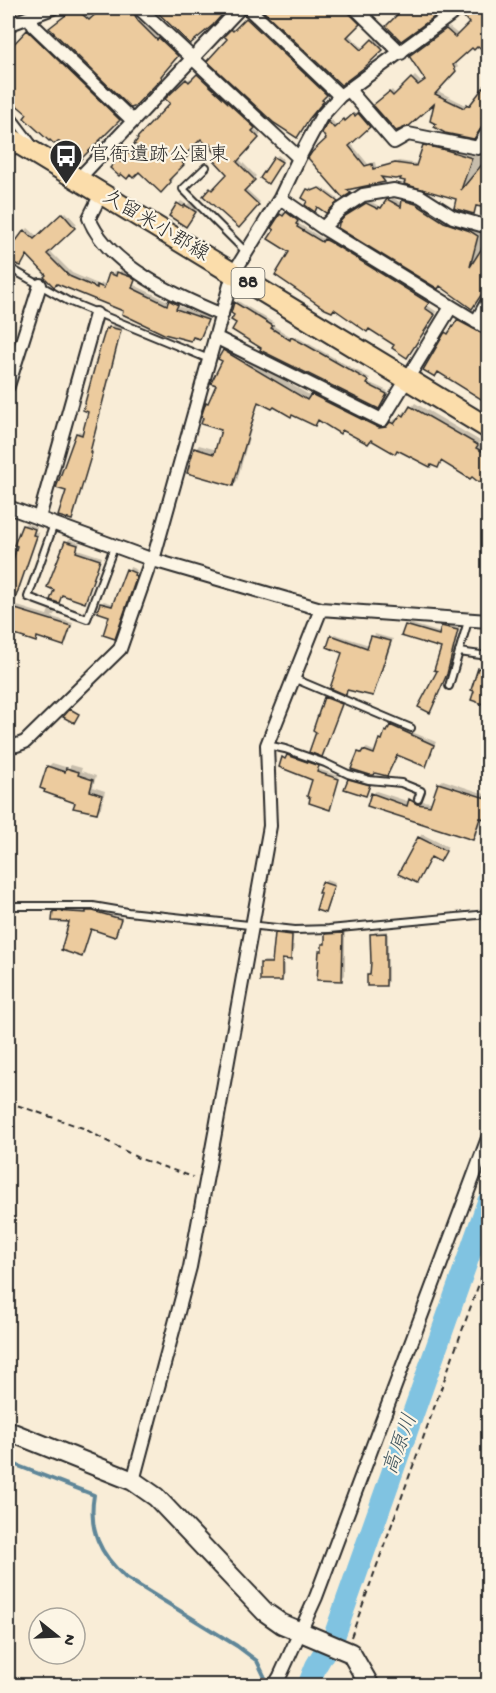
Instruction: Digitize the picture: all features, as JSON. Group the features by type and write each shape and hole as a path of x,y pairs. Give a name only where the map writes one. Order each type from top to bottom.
{"main road":[{"name":"久留米小郡線","path":"8,137 489,428"}],"street":[{"path":"8,25 52,8"},
{"path":"139,8 299,158"},
{"path":"79,181 132,120 240,8"},
{"path":"248,8 345,93 394,142 408,134 478,148 489,131"},
{"path":"356,8 400,53"},
{"path":"8,746 25,742 120,649 152,560 233,274 280,198 321,117 345,93 460,8"},
{"path":"29,17 34,26 132,120"},
{"path":"323,228 340,210 363,195 394,190 420,196 453,218 489,227"},
{"path":"101,194 89,218 103,242 133,269 194,303 222,315"},
{"path":"280,198 323,228 489,329"},
{"path":"8,386 40,285"},
{"path":"476,322 489,301"},
{"path":"215,337 382,420 451,306"},
{"path":"39,518 96,314"},
{"path":"8,507 152,560 321,609 489,621"},
{"path":"133,1481 190,1268 253,925 270,826 267,745 321,609"},
{"path":"274,1686 302,1633 489,1138"},
{"path":"8,1431 133,1481 156,1497 266,1612 282,1624 351,1653 370,1686"}],"lane":[{"path":"8,111 44,159"},
{"path":"206,167 183,189 246,252"},
{"path":"8,267 96,314 209,359"},
{"path":"54,524 28,597 87,619 114,547"},
{"path":"449,686 468,621"},
{"path":"459,652 489,656"},
{"path":"293,678 411,728"},
{"path":"267,745 285,749 369,780 401,783 421,791 418,800"},
{"path":"8,906 25,908 93,906 128,912 295,930 489,914"}],"path":[{"path":"8,1102 82,1128 138,1158 206,1182"},
{"path":"345,1650 489,1259"}],"building":[{"path":"75,8 89,20 102,8 131,8 138,21 178,56 161,76 162,78 134,107 131,108 49,28"},
{"path":"153,8 187,8 195,14 202,8 228,8 213,25 190,44"},
{"path":"260,8 344,8 360,24 347,37 361,50 372,39 383,50 341,85"},
{"path":"404,8 442,8 434,17 401,41 386,26"},
{"path":"470,8 489,8 489,55 478,46 474,50 472,48 453,65 456,71 435,94 464,108 467,104 469,106 489,80 489,109 482,118 486,119 484,124 474,139 445,133 434,127 436,124 430,121 434,104 409,126 396,131 373,105 389,92 393,96 411,78 418,85 425,80 409,56 446,29 455,37 469,23 463,16"},
{"path":"246,18 327,95 297,138 274,123 207,61 227,39 224,36 231,29 233,31"},
{"path":"27,30 120,120 79,161 58,141 54,144 49,141 24,118 27,114 8,98 8,50"},
{"path":"197,74 255,128 252,131 259,138 237,162 255,180 244,191 259,205 239,228 203,196 227,174 214,160 218,156 212,149 213,147 210,144 208,146 201,139 187,153 189,155 182,162 184,165 169,180 171,182 161,193 139,172 133,178 130,175 127,179 121,174 119,176 110,168 117,160 120,162 136,146 134,144 137,138 170,103 165,99 186,79 189,82"},
{"path":"358,113 370,127 349,146 365,166 372,164 373,169 395,163 416,166 423,145 446,150 472,158 461,190 489,156 489,197 486,208 476,206 474,214 456,209 454,208 456,199 404,184 405,181 400,180 401,178 381,177 385,182 347,190 351,193 343,198 308,158 326,139 322,133 328,121 334,128 344,119 345,121"},
{"path":"274,157 282,162 268,184 260,178"},
{"path":"319,188 338,202 326,213 317,207 315,212 305,205 307,201 302,198 307,189 312,191"},
{"path":"387,199 401,207 402,200 416,204 444,222 478,236 470,267 489,237 489,283 472,309 440,286 438,289 338,228 345,216 366,203 378,209"},
{"path":"177,203 196,212 186,227 169,216"},
{"path":"286,212 298,221 297,227 322,242 324,239 330,242 429,303 425,308 435,315 407,358 392,348 394,345 369,329 367,332 334,309 332,312 325,309 275,275 289,252 268,239 274,230 271,228 280,214 283,216"},
{"path":"62,213 75,228 47,254 69,276 97,288 97,285 104,288 109,273 116,276 117,272 131,277 135,280 132,288 167,305 169,300 178,305 176,309 208,320 200,339 193,337 191,341 164,334 122,314 123,311 57,284 54,287 27,255 21,266 8,261 8,252 24,230 34,239"},
{"path":"234,302 273,326 271,328 290,340 291,337 306,345 369,381 367,384 387,394 379,409 260,350 261,348 232,330 236,323 231,320 234,315 231,313"},
{"path":"457,320 489,337 489,404 438,372 435,377 423,370 445,332 448,334"},
{"path":"106,328 121,330 90,452 92,453 72,520 58,516 66,491 56,488 76,433 82,435 88,412 83,410"},
{"path":"223,350 307,400 311,394 379,428 386,427 390,422 394,424 401,414 404,416 410,406 478,445 476,448 489,455 489,482 484,479 483,482 477,481 472,477 470,479 441,461 438,468 431,465 430,467 397,450 395,454 371,440 368,444 342,430 340,434 318,420 315,426 258,402 233,486 187,473 194,448 214,454 221,430 201,424 203,418 201,417 206,402 208,403 216,385 211,383 222,361 218,359"},
{"path":"22,525 35,529 33,535 37,536 12,608 71,626 64,646 37,637 36,642 9,633 8,577 17,546 14,545"},
{"path":"65,541 78,545 76,552 100,560 85,603 62,595 59,603 50,600 54,590 47,587"},
{"path":"126,569 137,576 115,639 103,635 109,616 97,612 100,603 112,606"},
{"path":"405,625 439,635 441,626 458,630 447,674 430,713 418,707 437,671 434,670 441,648 401,636"},
{"path":"331,635 367,648 371,636 391,641 373,696 347,690 346,695 330,688 342,653 327,647"},
{"path":"478,668 489,671 489,706 471,700 474,691 471,690"},
{"path":"324,697 342,704 322,757 309,752 316,732 313,730"},
{"path":"70,709 79,714 74,723 63,717"},
{"path":"390,725 434,745 426,767 397,755 387,776 375,773 370,775 351,769 358,752 361,753 363,750 374,754 379,739 382,740"},
{"path":"287,755 319,766 317,772 339,779 330,810 309,803 310,798 307,796 312,780 279,767 282,757 285,759"},
{"path":"47,766 65,772 66,768 93,780 90,791 102,795 97,813 73,808 75,803 44,792 45,790 40,788"},
{"path":"348,779 370,785 366,796 344,789"},
{"path":"438,783 489,799 489,820 480,818 473,840 367,806 371,793 407,806 409,799 417,804 430,806"},
{"path":"418,837 446,851 440,862 431,857 417,883 398,874"},
{"path":"322,882 334,886 325,913 316,910"},
{"path":"53,911 86,913 86,911 93,911 121,919 115,937 91,929 82,957 61,950 69,922 52,921"},
{"path":"275,933 292,935 291,960 282,959 282,981 260,981 260,963 272,963"},
{"path":"343,933 342,981 317,980 319,951 322,951 322,944 325,944 325,934"},
{"path":"386,933 386,986 367,986 367,975 370,975 371,962 370,934"}],"waterway":[{"name":"高原川","path":"308,1686 316,1666 335,1634 488,1202"},
{"path":"8,1462 94,1495 93,1519 98,1540 116,1568 125,1577 237,1646 257,1661 269,1686"}],"place":[{"name":"官衙遺跡公園東","path":"66,185"}]}
